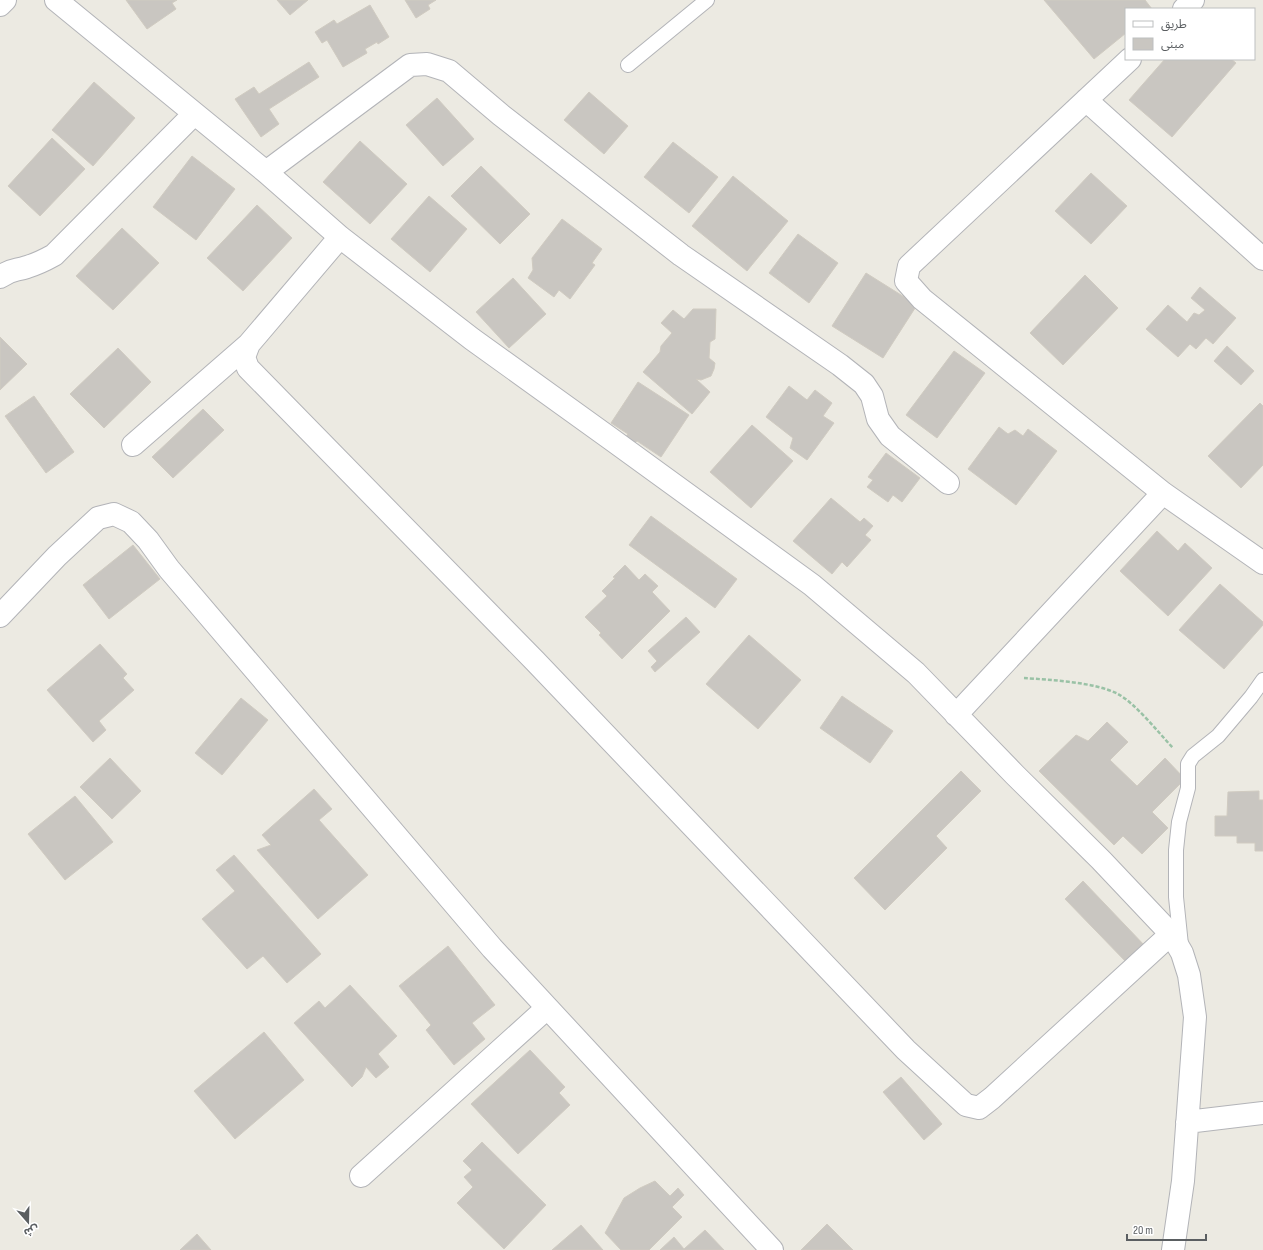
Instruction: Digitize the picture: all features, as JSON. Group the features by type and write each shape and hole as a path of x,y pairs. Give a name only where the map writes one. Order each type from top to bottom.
{"street":[{"path":"0,5 5,0"},
{"path":"56,0 266,172 340,237 472,339 618,443 812,585 916,673 1101,860 1171,934 1182,953 1189,975 1195,1017 1183,1181 1173,1250"},
{"path":"1185,8 1193,0"},
{"path":"1129,60 908,266 906,281 922,299 1163,493 1263,563"},
{"path":"266,172 410,65 428,64 448,71 501,115 681,255 840,365 864,384 872,396 878,419 890,436 948,483"},
{"path":"1086,100 1263,259"},
{"path":"0,277 8,271 26,268 54,255 194,114"},
{"path":"133,445 249,344 340,237"},
{"path":"249,344 244,357 248,368 535,661 906,1050 966,1105 978,1108 992,1098 1171,934"},
{"path":"956,715 1163,493"},
{"path":"0,616 58,556 98,518 114,514 131,522 148,540 180,581 487,942 772,1250"},
{"path":"360,1176 547,1008"},
{"path":"1187,1122 1263,1113"}],"lane":[{"path":"628,65 707,0"},
{"path":"1182,953 1176,897 1176,850 1179,822 1188,788 1188,764 1193,756 1218,736 1251,698 1263,680"}],"path":[{"path":"992,677 1058,680 1107,689 1119,695 1139,711 1188,764"}],"building":[{"path":"126,0 177,0 172,3 176,9 147,29"},
{"path":"277,0 308,0 290,15"},
{"path":"405,0 436,0 428,5 430,9 416,18"},
{"path":"1044,0 1145,0 1151,8 1125,8 1125,34 1094,59"},
{"path":"370,5 389,37 378,44 377,42 365,49 367,53 343,67 327,40 322,43 315,32 334,20 337,24"},
{"path":"1164,60 1232,60 1236,63 1172,137 1129,100"},
{"path":"309,62 319,77 269,109 279,124 261,137 235,99 254,87 259,94"},
{"path":"94,82 135,118 93,166 52,130"},
{"path":"589,92 628,126 604,154 564,120"},
{"path":"437,98 474,139 443,166 406,125"},
{"path":"52,138 85,169 40,216 8,186"},
{"path":"360,141 407,184 370,224 323,182"},
{"path":"673,142 718,177 689,213 644,177"},
{"path":"192,156 235,189 196,240 153,207"},
{"path":"481,166 530,214 500,244 451,196"},
{"path":"1091,173 1127,206 1091,244 1055,211"},
{"path":"733,176 788,221 747,271 692,226"},
{"path":"429,196 467,229 430,272 391,239"},
{"path":"257,205 292,238 243,291 207,258"},
{"path":"562,219 602,249 592,263 595,265 570,299 559,290 554,297 528,278 533,270 532,258"},
{"path":"122,228 159,263 113,310 76,276"},
{"path":"798,234 838,263 809,303 769,273"},
{"path":"866,273 917,305 883,358 832,326"},
{"path":"1085,275 1118,308 1063,365 1030,333"},
{"path":"513,278 546,314 509,348 476,312"},
{"path":"1200,287 1236,318 1213,344 1206,338 1196,349 1190,344 1178,357 1146,329 1168,305 1187,322 1194,313 1199,315 1205,310 1191,298"},
{"path":"693,309 716,309 715,339 710,342 709,358 715,363 714,369 711,376 701,380 696,379 710,392 692,414 643,372 660,352 661,346 672,333 661,323 673,310 684,319"},
{"path":"0,337 27,364 0,390"},
{"path":"1227,346 1254,371 1241,385 1214,361"},
{"path":"118,348 151,382 104,428 70,394"},
{"path":"954,351 985,373 937,438 906,415"},
{"path":"638,382 689,415 661,457 637,441 633,445 624,439 628,434 611,423"},
{"path":"789,386 807,400 815,390 832,403 823,416 834,423 807,460 790,448 793,438 766,417"},
{"path":"34,396 74,452 46,473 5,416"},
{"path":"1260,403 1263,406 1263,465 1241,488 1208,456"},
{"path":"203,409 224,430 173,478 152,457"},
{"path":"752,425 793,461 751,508 710,472"},
{"path":"999,427 1008,434 1015,430 1023,436 1028,429 1057,451 1016,505 968,469"},
{"path":"886,453 920,478 902,502 893,495 888,502 867,487 873,480 868,477"},
{"path":"831,498 860,522 864,518 873,526 865,535 871,540 847,567 842,562 832,574 793,541"},
{"path":"651,516 737,579 715,608 629,545"},
{"path":"1157,531 1178,551 1185,543 1212,568 1168,616 1120,571"},
{"path":"133,545 160,579 109,619 83,585"},
{"path":"625,565 639,580 645,574 658,586 652,592 670,611 622,659 599,635 601,633 585,617 607,596 602,591"},
{"path":"1220,584 1263,622 1263,625 1224,669 1179,630"},
{"path":"686,617 700,632 655,672 651,667 657,661 648,651"},
{"path":"749,635 801,680 758,729 706,684"},
{"path":"100,644 127,674 123,678 134,690 99,721 106,730 93,742 47,690"},
{"path":"842,696 893,731 870,763 820,728"},
{"path":"241,698 268,720 222,775 195,753"},
{"path":"1107,722 1128,742 1110,760 1137,786 1165,758 1185,779 1152,812 1168,828 1142,854 1123,836 1114,845 1039,771 1076,735 1088,741"},
{"path":"110,758 141,791 112,819 80,787"},
{"path":"961,771 981,791 936,836 947,848 885,910 854,878"},
{"path":"314,789 332,809 319,820 368,875 318,919 257,850 271,845 262,835"},
{"path":"1259,791 1259,800 1263,800 1263,851 1255,851 1255,843 1237,843 1237,836 1215,836 1215,816 1227,816 1228,792"},
{"path":"75,796 113,842 65,880 28,834"},
{"path":"234,855 321,954 287,983 263,956 247,969 202,919 235,891 216,870"},
{"path":"1083,881 1146,947 1128,964 1065,899"},
{"path":"448,946 495,1005 472,1023 485,1039 454,1065 426,1030 431,1025 399,986"},
{"path":"350,985 397,1036 378,1054 389,1067 376,1078 366,1067 362,1077 352,1087 294,1023 319,1001 325,1008"},
{"path":"264,1032 304,1080 235,1139 194,1091"},
{"path":"530,1050 565,1087 559,1093 570,1105 518,1154 471,1104"},
{"path":"901,1077 942,1124 924,1140 883,1092"},
{"path":"482,1142 546,1205 504,1249 457,1203 473,1187 464,1177 472,1170 463,1161"},
{"path":"655,1181 670,1196 678,1188 684,1195 672,1207 682,1217 649,1250 621,1250 605,1233 624,1198"},
{"path":"827,1224 853,1250 801,1250"},
{"path":"581,1225 603,1250 552,1250"},
{"path":"705,1230 724,1250 660,1250 674,1237 684,1249"},
{"path":"197,1234 211,1250 180,1250"}]}
